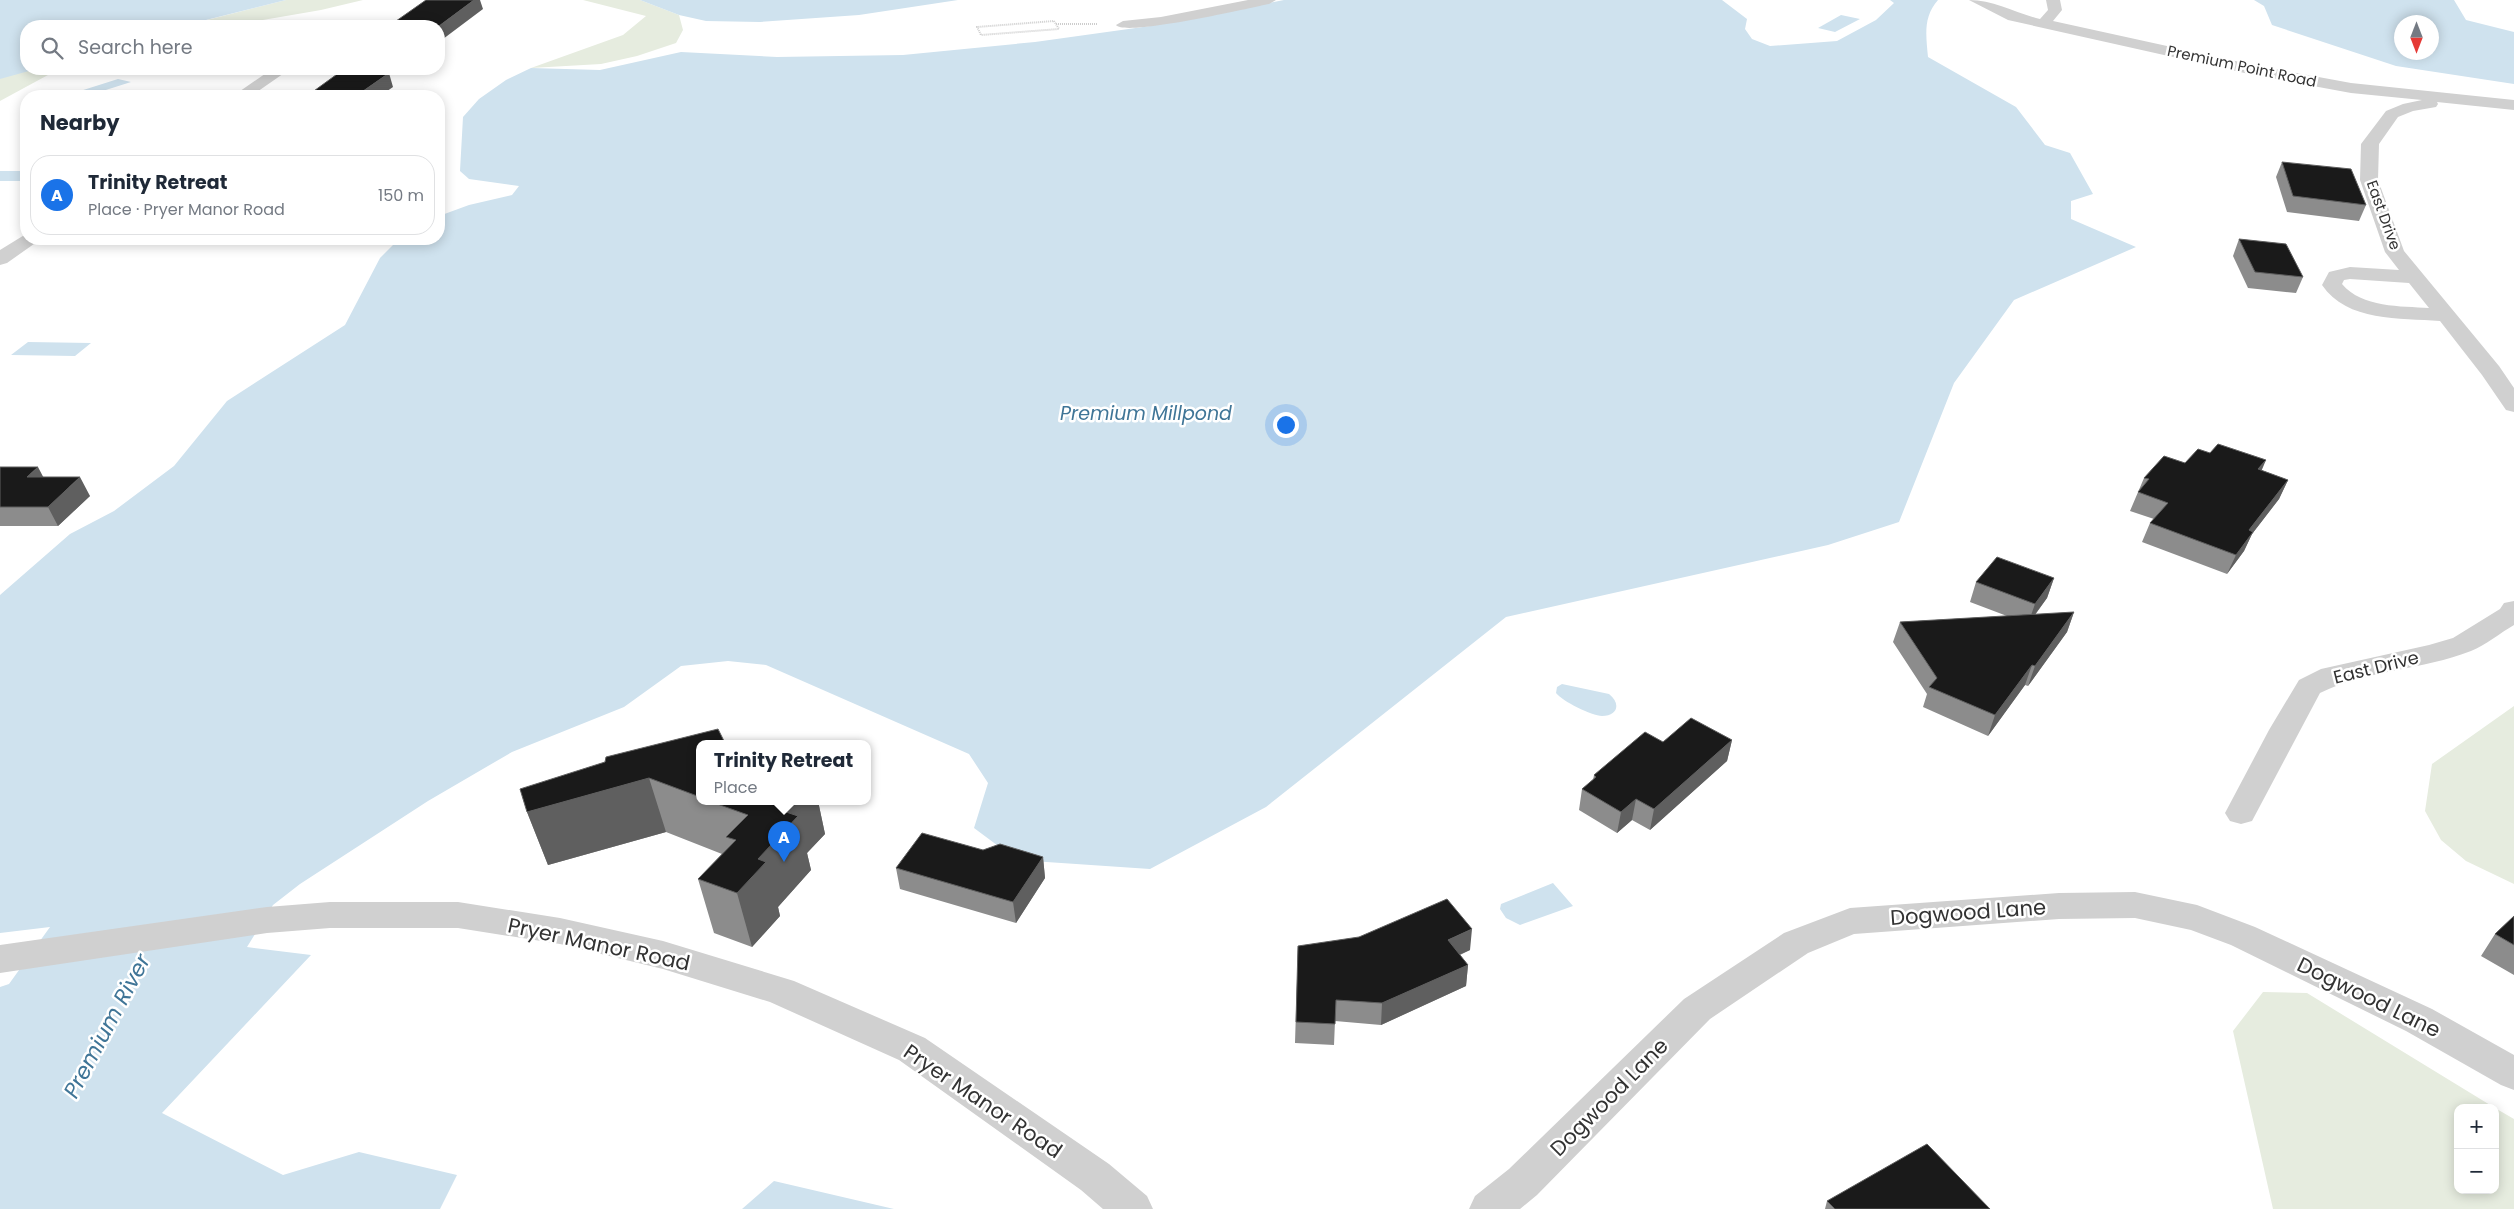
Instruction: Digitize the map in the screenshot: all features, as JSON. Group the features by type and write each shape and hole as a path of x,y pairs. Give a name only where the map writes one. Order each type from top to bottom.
{"street":[{"path":"1124,25 1161,21 1269,0"},
{"name":"Premium Point Road","path":"1976,0 2013,17 2248,69 2351,88 2514,105"},
{"path":"2044,24 2055,10 2053,0"},
{"path":"250,90 273,75"},
{"path":"2351,88 2383,104 2392,114 2408,107 2428,104 2484,102"},
{"name":"East Drive","path":"2392,114 2370,144 2369,180 2395,252 2491,371 2514,405"},
{"path":"0,260 21,245"},
{"path":"2416,278 2350,273 2336,276 2332,285 2343,298 2358,304 2382,310 2444,315"},
{"path":"2491,371 2514,381"},
{"name":"East Drive","path":"2241,813 2284,730 2309,687 2331,676 2435,653 2463,644 2510,615 2514,609"},
{"name":"Dogwood Lane","path":"1490,1209 1523,1182 1697,1009 1796,942 1850,920 2059,906 2135,905 2197,918 2243,936 2420,1020 2514,1074"},
{"name":"Pryer Manor Road","path":"2,959 266,920 330,915 458,915 560,932 663,955 780,991 912,1049 1095,1177 1132,1209"}],"path":[{"path":"1056,24 1058,29 981,35 977,27 1054,21 1056,24 1124,25"}],"shaded area":[{"path":"286,0 363,0 321,10 262,20 207,20"},
{"path":"583,0 640,0 679,15 683,30 676,43 637,56 601,64 531,68 623,35 646,16"},
{"path":"0,63 20,68 20,75 48,75 20,90 0,101"},
{"path":"2514,706 2514,884 2466,861 2441,840 2425,811 2432,764"},
{"path":"2263,992 2307,993 2488,1104 2454,1104 2454,1194 2499,1194 2499,1110 2514,1119 2514,1209 2273,1209 2233,1031"}],"water":[{"path":"0,0 286,0 206,20 20,20 20,73 0,79"},
{"path":"640,0 958,0 859,15 760,22 706,21 679,15"},
{"name":"Premium Millpond","path":"1284,0 1722,0 1747,19 1745,29 1752,39 1770,46 1837,41 1876,20 1894,3 1890,0 1938,0 1933,6 1928,20 1926,34 1928,57 2016,107 2045,145 2070,153 2093,194 2071,201 2071,219 2136,247 2014,300 1954,383 1899,522 1828,545 1506,617 1266,807 1150,869 1017,860 974,828 988,783 969,754 766,665 728,661 681,666 624,707 512,752 428,801 300,884 273,905 247,947 311,955 162,1113 283,1175 359,1152 457,1175 440,1209 0,1209 0,987 9,984 50,927 0,933 0,595 70,534 114,511 174,466 227,401 345,325 380,258 393,245 445,245 445,214 469,205 512,195 519,186 469,179 460,171 463,117 479,99 506,80 531,68 600,70 681,52 777,57 903,55 1035,42 1150,26"},
{"path":"2254,0 2454,0 2466,20 2514,32 2514,84 2396,66 2272,25 2264,6"},
{"path":"1841,15 1860,19 1835,32 1818,28"},
{"path":"118,79 131,82 106,90 83,90"},
{"path":"0,171 20,171 20,181 0,181"},
{"path":"28,342 91,343 75,356 11,355"},
{"path":"1562,684 1609,694 1615,701 1616,708 1612,714 1602,716 1585,711 1564,700 1556,693 1557,687"},
{"path":"1553,883 1573,906 1520,925 1506,918 1500,909 1501,904"},
{"path":"774,1181 894,1209 742,1209"}],"building":[{"path":"426,0 474,0 445,22 445,20 398,20"},
{"path":"336,75 386,75 365,90 315,90"},
{"path":"2282,162 2351,169 2366,205 2293,196"},
{"path":"2239,239 2286,244 2303,277 2255,272"},
{"path":"2218,444 2266,460 2258,469 2288,480 2249,530 2253,532 2236,555 2150,523 2168,503 2138,492 2149,479 2144,478 2164,456 2185,463 2198,449 2210,453"},
{"path":"0,467 38,467 27,477 80,477 48,507 0,507"},
{"path":"1997,557 2054,578 2035,604 1976,582"},
{"path":"2074,612 2035,666 2032,665 1995,715 1929,687 1937,678 1900,622"},
{"path":"1691,718 1732,740 1654,809 1636,799 1621,812 1582,789 1596,777 1594,775 1645,732 1663,742"},
{"path":"718,729 724,740 696,740 696,796 649,778 527,812 520,789 605,762 606,757"},
{"path":"720,805 789,805 783,811 798,816 758,859 766,862 737,893 698,879 736,840 726,837 748,815"},
{"path":"922,833 983,850 1000,844 1043,857 1013,902 896,868"},
{"path":"1447,899 1472,929 1448,940 1468,965 1382,1003 1336,1000 1335,1024 1296,1022 1298,946 1359,937"},
{"path":"2514,916 2514,945 2495,934"},
{"path":"1927,1144 1990,1209 1835,1209 1827,1201"}],"place":[{"name":"Trinity Retreat","path":"784,862"}],"water label":[{"name":"Premium River","path":"107,1026"}]}
